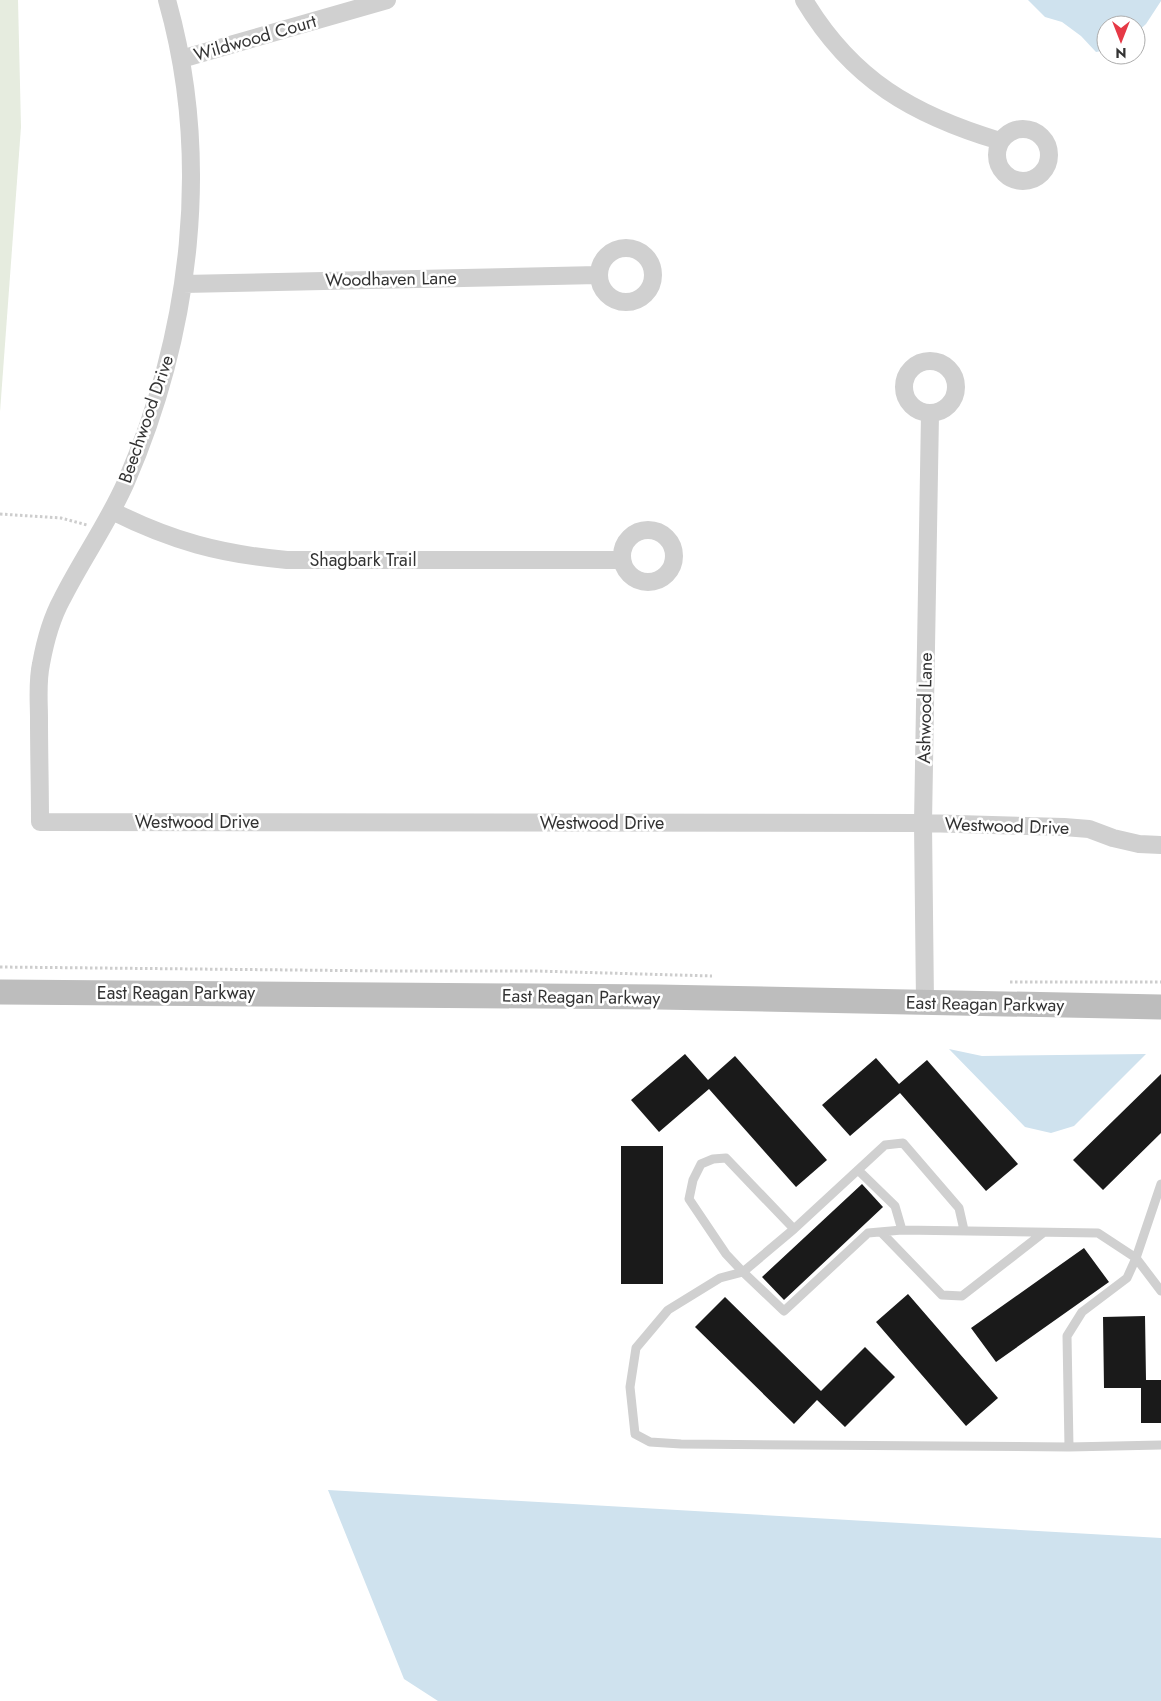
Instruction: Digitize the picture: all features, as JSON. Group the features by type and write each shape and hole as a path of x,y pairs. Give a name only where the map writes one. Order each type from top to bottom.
{"street":[{"name":"Beechwood Drive","path":"40,822 39,674 49,631 61,600 112,511 145,435 174,335 183,284 191,188 189,128 181,60 168,0"},
{"name":"Wildwood Court","path":"181,60 387,0"},
{"path":"804,0 832,40 860,70 885,90 910,106 943,122 1000,141"},
{"name":"Woodhaven Lane","path":"183,284 598,275"},
{"name":"Ashwood Lane","path":"925,1003 923,823 930,414"},
{"name":"Shagbark Trail","path":"112,511 142,526 176,539 210,549 251,557 287,560 622,560"},
{"name":"Westwood Drive","path":"40,822 923,823 1040,825 1089,829 1113,838 1139,844 1161,845"},
{"name":"East Reagan Parkway","path":"0,992 658,997 1161,1007"}],"lane":[{"path":"964,1230 959,1208 903,1143 886,1145 744,1272 720,1278 668,1310 636,1348 630,1387 635,1434 650,1442 681,1444 1161,1446"},
{"path":"794,1229 726,1158 713,1159 701,1164 693,1180 689,1199 726,1254 784,1311 868,1233 902,1230 1098,1233 1136,1258 1161,1291"},
{"path":"858,1170 895,1206 902,1230"},
{"path":"1069,1446 1067,1336 1082,1312 1127,1278 1136,1258 1161,1184"},
{"path":"882,1232 942,1296 962,1296 1043,1233"}],"path":[{"path":"0,514 61,518 102,530"},
{"path":"0,966 536,971 721,976"},
{"path":"1002,982 1161,982"}],"shaded area":[{"path":"0,0 18,0 21,127 0,412"}],"water":[{"path":"1028,0 1161,0 1146,24 1146,15 1096,15 1096,52 1081,36 1062,22 1045,17"},
{"path":"949,1049 982,1056 1146,1054 1074,1126 1051,1133 1025,1127"},
{"path":"328,1490 1161,1538 1161,1701 438,1701 404,1679"}],"building":[{"path":"685,1054 708,1080 735,1056 827,1160 796,1187 709,1089 659,1132 631,1100"},
{"path":"876,1058 899,1084 927,1060 1018,1164 986,1191 900,1093 850,1136 822,1105"},
{"path":"1161,1074 1161,1133 1103,1190 1073,1160"},
{"path":"621,1146 663,1146 663,1284 621,1284"},
{"path":"862,1184 883,1207 784,1300 762,1277"},
{"path":"1084,1248 1109,1282 996,1362 971,1328"},
{"path":"908,1294 998,1398 966,1426 876,1322"},
{"path":"725,1297 821,1391 865,1347 895,1377 845,1427 817,1400 794,1424 695,1327"},
{"path":"1145,1316 1146,1380 1161,1380 1161,1423 1141,1423 1141,1388 1104,1388 1103,1317"}]}
